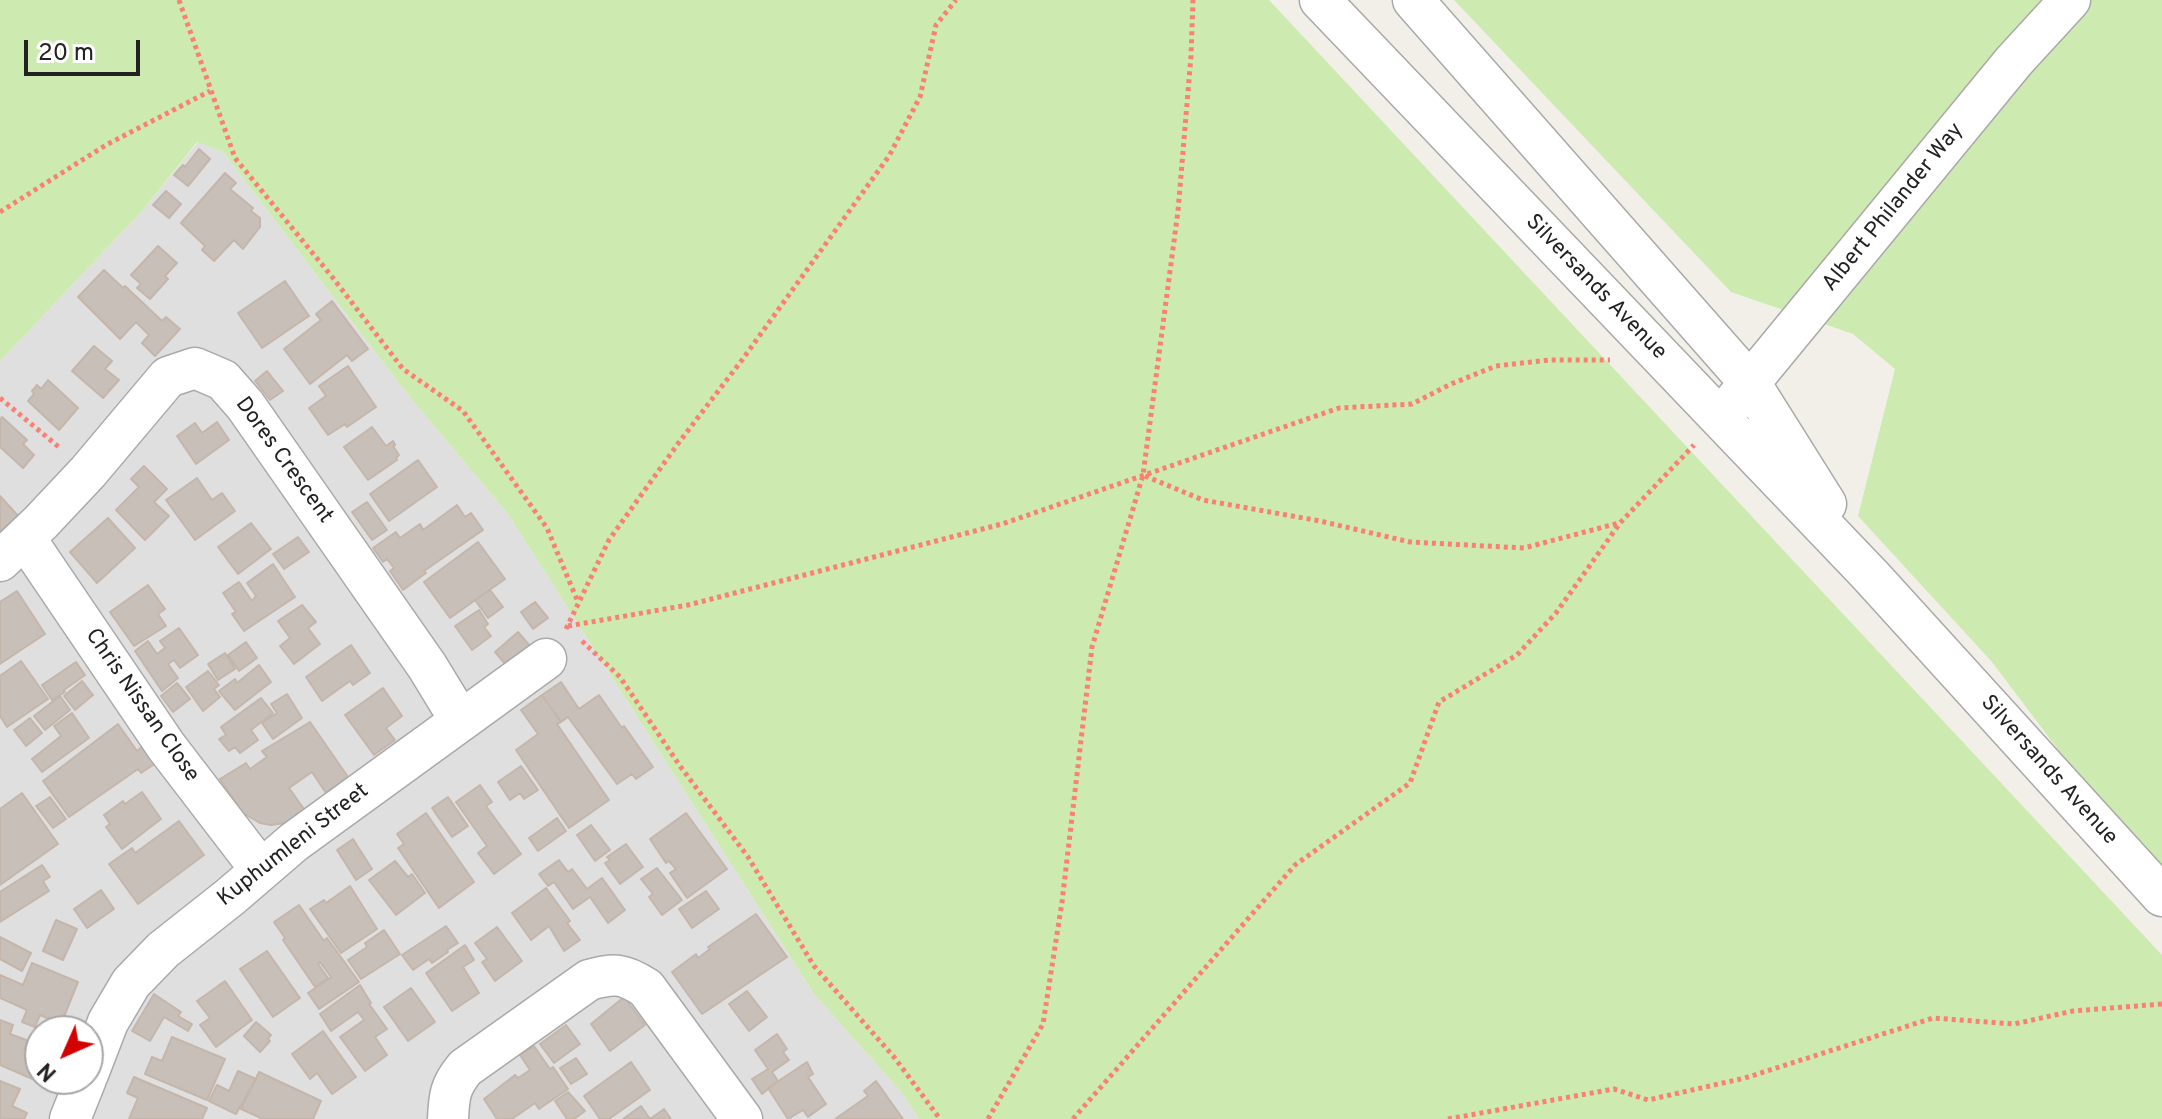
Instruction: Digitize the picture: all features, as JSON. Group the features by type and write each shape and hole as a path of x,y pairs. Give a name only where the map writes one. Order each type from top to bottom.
{"street":[{"name":"Silversands Avenue","path":"1320,0 1708,431 1870,575 2162,896"},
{"name":"Silversands Avenue","path":"1413,0 1750,383 1870,575"},
{"name":"Albert Philander Way","path":"1708,431 2014,61 2070,0"},
{"name":"Dores Crescent","path":"12,549 88,472 168,377 195,368 223,380 245,405 427,666 460,720"},
{"name":"Chris Nissan Close","path":"12,549 261,870"},
{"name":"Kuphumleni Street","path":"104,1032 131,983 163,950 294,842 546,659"},
{"path":"448,1119 453,1083 465,1068 589,980 610,974 630,977 646,988 742,1119"},
{"name":"Kuphumleni Street","path":"70,1119 79,1095"}],"path":[{"path":"179,0 235,158 403,369 463,411 547,528 578,603"},
{"path":"546,659 567,626 609,540 889,156 920,97 936,25 956,0"},
{"path":"988,1119 1043,1024 1062,902 1092,647 1143,475 1178,211 1193,0"},
{"path":"0,212 106,145 211,91"},
{"path":"567,626 688,605 1002,524 1339,408 1412,404 1496,366 1549,360 1618,359"},
{"path":"0,398 88,472"},
{"path":"1073,1119 1295,865 1410,783 1439,702 1517,655 1556,613 1620,523 1708,431"},
{"path":"1143,475 1203,500 1320,521 1410,542 1524,548 1620,523"},
{"path":"567,626 620,677 680,766 748,857 814,966 894,1057 940,1119"},
{"path":"1448,1119 1614,1089 1648,1100 1745,1078 1933,1018 2014,1024 2073,1011 2162,1004"}],"shaded area":[{"path":"198,142 223,152 408,395 508,514 814,994 902,1093 919,1119 0,1119 0,361 142,211"}],"green space":[{"path":"0,0 1269,0 2162,955 2162,1119 919,1119 902,1093 814,994 508,514 408,395 223,152 197,142 142,211 0,361"},
{"path":"1454,0 2162,0 2162,869 2090,792 1992,662 1858,516 1895,369 1853,334 1731,292"}],"building":[{"path":"199,149 210,159 188,186 174,175"},
{"path":"225,173 236,183 230,189 260,218 260,227 243,249 234,240 214,261 202,250 205,246 181,223"},
{"path":"166,191 181,204 169,218 153,205"},
{"path":"158,246 177,263 165,276 168,279 150,299 137,288 141,284 131,275"},
{"path":"104,270 162,321 166,317 180,329 155,356 142,343 149,335 136,322 120,339 78,297"},
{"path":"285,281 309,316 262,348 238,313"},
{"path":"332,301 368,349 352,361 347,355 310,384 284,349 321,320 316,314"},
{"path":"94,346 112,361 105,369 119,380 103,398 72,371"},
{"path":"348,366 376,407 347,427 345,424 328,435 309,408 326,396 319,386"},
{"path":"267,371 283,391 270,400 255,381"},
{"path":"48,380 78,408 59,430 28,401 37,385 41,389"},
{"path":"2,417 27,440 23,444 34,455 23,468 0,447"},
{"path":"217,422 229,440 196,464 177,436 195,423 202,433"},
{"path":"372,427 386,446 393,441 399,455 397,460 368,480 344,447"},
{"path":"418,460 437,487 389,521 370,494"},
{"path":"144,466 167,489 154,502 169,516 145,540 116,510 139,487 131,479"},
{"path":"197,478 212,500 222,493 235,511 195,540 166,500"},
{"path":"0,496 20,518 3,533 0,531"},
{"path":"367,502 387,530 372,540 352,512"},
{"path":"457,505 465,517 471,513 483,530 424,571 426,573 403,590 390,571 394,568 387,559 383,562 373,548 396,532 400,538 420,524 423,530"},
{"path":"108,518 135,548 97,583 70,552"},
{"path":"251,523 271,549 238,574 218,547"},
{"path":"298,537 309,552 284,569 273,554"},
{"path":"478,542 505,579 450,618 424,582"},
{"path":"273,564 295,597 244,631 223,593 239,582 252,601 256,596 247,583"},
{"path":"148,585 165,609 158,614 166,626 134,646 110,612"},
{"path":"490,590 503,607 488,618 475,600"},
{"path":"17,591 45,634 0,664 0,602"},
{"path":"535,602 548,618 533,629 521,612"},
{"path":"302,605 316,622 308,628 320,644 294,664 280,646 290,638 278,621"},
{"path":"479,610 488,624 484,627 491,636 472,650 455,626"},
{"path":"179,628 198,655 180,668 174,660 168,664 178,678 162,691 135,651 148,641 157,654 165,648 160,641"},
{"path":"518,632 530,646 507,666 495,652"},
{"path":"246,642 257,658 239,671 228,655"},
{"path":"351,645 370,673 353,685 350,681 322,701 306,677"},
{"path":"225,653 235,669 218,680 208,664"},
{"path":"21,661 48,699 7,727 0,716 0,676"},
{"path":"76,662 85,675 52,700 42,685"},
{"path":"259,665 271,682 235,710 219,691 235,679 237,683"},
{"path":"208,671 219,685 214,689 220,697 203,711 186,687"},
{"path":"82,681 93,695 75,710 64,696"},
{"path":"561,682 579,709 599,695 653,767 636,779 632,774 617,784 568,717 561,722 542,695"},
{"path":"177,683 190,699 173,712 161,696"},
{"path":"383,688 402,716 386,728 395,740 374,755 345,715"},
{"path":"287,694 302,718 273,739 262,723 277,713 271,704"},
{"path":"542,695 561,722 557,724 609,800 569,828 516,750 538,734 521,710"},
{"path":"60,696 70,710 45,730 34,716"},
{"path":"261,698 273,713 251,730 258,740 240,753 235,747 229,751 219,739 226,735 221,727"},
{"path":"72,713 89,738 42,772 32,759 61,736 54,726"},
{"path":"30,718 42,733 26,746 14,730"},
{"path":"310,722 348,777 326,793 312,772 289,788 304,809 285,823 260,823 243,813 220,779 246,763 250,769 267,757 262,751"},
{"path":"118,724 137,751 143,746 156,763 141,773 138,769 69,817 43,781"},
{"path":"521,766 538,790 524,799 520,793 510,800 498,782"},
{"path":"480,785 492,802 486,806 521,854 494,874 478,853 487,846 456,802"},
{"path":"142,792 161,819 122,849 106,827 110,824 104,815"},
{"path":"22,793 58,844 0,885 0,809"},
{"path":"50,797 66,819 53,828 36,806"},
{"path":"448,797 468,826 452,837 432,808"},
{"path":"426,813 474,882 439,908 398,848 404,844 397,834"},
{"path":"686,813 727,869 687,898 670,873 676,869 669,861 666,863 650,839"},
{"path":"557,818 566,831 538,851 529,838"},
{"path":"179,821 204,855 138,904 109,864 132,848 135,853"},
{"path":"591,825 610,850 595,861 577,835"},
{"path":"353,839 372,869 356,880 337,850"},
{"path":"626,844 643,867 620,884 605,863 610,860 607,857"},
{"path":"559,860 568,872 572,869 587,889 602,878 625,910 608,923 590,897 573,909 554,882 548,886 539,874"},
{"path":"395,861 408,877 412,874 425,893 396,915 369,880"},
{"path":"42,865 50,877 43,881 49,891 0,922 0,892"},
{"path":"657,868 682,900 662,915 649,897 653,894 641,879"},
{"path":"350,886 377,929 341,953 310,909 324,900 326,903"},
{"path":"546,888 580,940 564,951 549,926 531,940 512,913"},
{"path":"101,890 114,909 87,928 74,909"},
{"path":"706,891 719,909 692,928 679,909"},
{"path":"299,905 324,941 327,938 359,982 319,1009 308,993 331,977 320,962 318,964 328,978 315,987 274,922"},
{"path":"756,914 787,957 702,1014 672,972 696,954 698,958 710,949 708,947"},
{"path":"56,920 77,929 63,960 43,951"},
{"path":"446,926 458,943 432,963 429,959 413,970 402,955"},
{"path":"497,927 522,961 495,981 482,962 487,959 475,943"},
{"path":"384,930 400,954 361,979 348,960"},
{"path":"0,937 31,953 22,971 0,959"},
{"path":"465,945 474,960 463,967 479,993 452,1011 426,973"},
{"path":"267,951 300,998 273,1017 240,969"},
{"path":"32,963 78,982 65,1015 25,1015 27,1010 0,998 0,975 23,985"},
{"path":"225,981 252,1020 216,1047 200,1025 210,1018 197,1001"},
{"path":"360,985 387,1029 375,1037 387,1055 365,1071 340,1037 364,1020 358,1012 331,1031 320,1014"},
{"path":"411,988 435,1022 408,1041 384,1007"},
{"path":"747,991 767,1017 749,1031 729,1004"},
{"path":"154,994 181,1012 178,1016 192,1024 188,1031 164,1017 150,1041 132,1031"},
{"path":"624,997 645,1025 610,1051 591,1024"},
{"path":"0,1020 13,1025 10,1034 24,1039 24,1075 0,1065"},
{"path":"256,1022 271,1035 270,1041 260,1052 244,1036"},
{"path":"566,1025 580,1044 554,1063 540,1044"},
{"path":"323,1031 356,1077 332,1094 317,1073 310,1079 292,1054"},
{"path":"777,1034 787,1049 783,1052 789,1060 772,1072 778,1081 762,1094 752,1079 768,1069 755,1050"},
{"path":"172,1037 225,1059 207,1100 145,1074 152,1057 162,1061"},
{"path":"534,1046 568,1089 539,1109 535,1103 512,1119 497,1119 484,1099 515,1075 518,1078 530,1070 520,1055"},
{"path":"576,1058 587,1074 571,1084 560,1068"},
{"path":"631,1062 650,1090 609,1119 600,1119 584,1096"},
{"path":"807,1062 813,1074 808,1077 826,1104 808,1117 803,1110 788,1119 768,1088"},
{"path":"238,1071 256,1079 236,1114 209,1101 217,1085 229,1091"},
{"path":"259,1072 321,1101 313,1119 263,1119 241,1109"},
{"path":"134,1077 207,1108 202,1119 129,1119 138,1098 127,1093"},
{"path":"0,1081 20,1089 12,1106 27,1113 24,1119 0,1119"},
{"path":"876,1081 903,1119 835,1119 868,1096 864,1091"},
{"path":"568,1092 585,1111 574,1119 567,1119 555,1101"},
{"path":"641,1106 650,1119 623,1119"},
{"path":"664,1109 671,1119 650,1119"}]}
